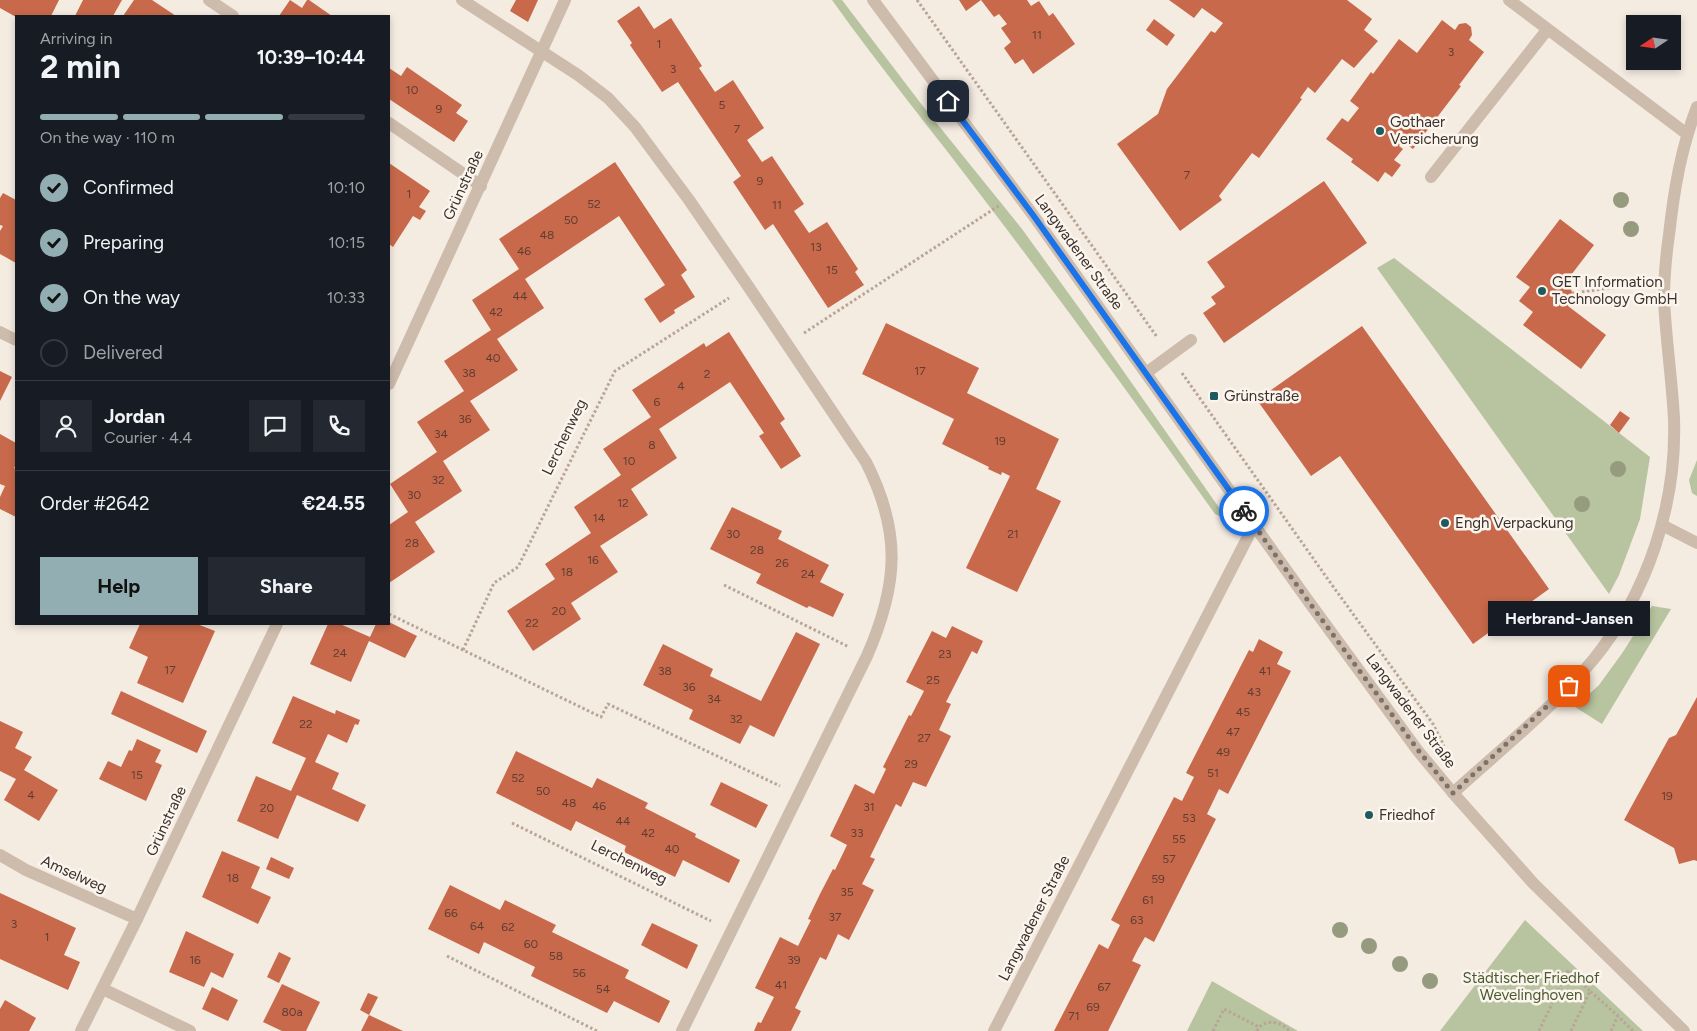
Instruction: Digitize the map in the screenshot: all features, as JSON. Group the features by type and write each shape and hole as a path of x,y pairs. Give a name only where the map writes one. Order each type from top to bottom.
{"street":[{"path":"210,0 232,15"},
{"path":"462,0 608,98 635,127 689,200 866,462 877,483 885,506 891,534 890,585 884,616 867,656 682,1031"},
{"name":"Grünstraße","path":"390,382 565,0"},
{"name":"Langwadener Straße","path":"873,0 1017,194 1413,743 1453,793 1533,883 1684,1031"},
{"path":"1508,0 1687,134"},
{"path":"1431,177 1547,30"},
{"path":"1453,793 1544,710 1593,659 1630,603 1652,555 1662,525 1671,471 1674,438 1664,301 1671,212 1677,172 1687,134 1697,107"},
{"path":"390,124 480,186"},
{"path":"0,332 15,340"},
{"path":"1146,372 1191,340"},
{"name":"Langwadener Straße","path":"994,1031 1254,525"},
{"path":"1662,525 1697,543"},
{"name":"Grünstraße","path":"82,1031 277,625"},
{"name":"Amselweg","path":"0,855 26,870 137,919"},
{"path":"103,989 190,1031"}],"path":[{"path":"917,0 1326,577 1433,724 1445,749"},
{"path":"787,344 1017,194"},
{"path":"1572,293 1665,281"},
{"name":"Lerchenweg","path":"463,650 494,583 518,567 615,371 748,286"},
{"path":"724,585 867,656"},
{"path":"390,614 601,717 608,704 798,795"},
{"name":"Lerchenweg","path":"512,823 732,930"},
{"path":"447,956 597,1031"},
{"path":"1539,1031 1568,970 1633,1031"},
{"path":"1571,1031 1590,991"},
{"path":"1213,1031 1224,1009 1259,1027"},
{"path":"1611,1031 1618,1016"},
{"path":"1257,1031 1259,1027 1269,1022 1279,1023 1289,1031"}],"green space":[{"path":"832,0 842,0 922,105 1022,229 1227,519 1215,514 1044,279"},
{"path":"1394,258 1650,457 1640,519 1619,575 1609,594 1377,268"},
{"path":"1697,460 1697,496 1692,493 1689,480"},
{"path":"1652,606 1671,609 1602,724 1575,707 1599,685 1623,652"},
{"name":"Städtischer Friedhof Wevelinghoven","path":"1525,920 1643,1031 1440,1031"},
{"path":"1212,981 1298,1031 1187,1031"}],"building":[{"path":"0,0 59,0 52,15 15,16 0,8"},
{"path":"83,0 122,0 114,15 76,15"},
{"path":"134,0 152,0 174,15 124,15"},
{"path":"290,0 302,8 307,0 309,0 331,15 280,15"},
{"path":"516,0 538,0 528,22 510,11"},
{"path":"959,0 981,0 966,11"},
{"path":"981,0 1027,0 1031,6 1039,1 1049,16 1053,13 1075,44 1033,74 1023,59 1015,64 1004,48 1011,42 1001,28 1007,24 999,14 994,17"},
{"path":"1169,0 1347,0 1372,19 1364,30 1378,41 1354,68 1342,59 1315,93 1308,87 1300,98 1302,99 1259,158 1252,153 1219,196 1222,200 1180,231 1117,144 1158,114 1167,89 1211,31 1215,33 1223,23 1202,8 1194,18"},
{"path":"639,6 654,29 671,18 702,66 699,68 715,92 733,80 764,128 747,140 762,162 772,156 804,204 794,211 809,233 827,222 858,269 855,272 864,285 828,308 773,224 765,230 733,182 741,176 678,82 662,92 630,45 632,43 617,21"},
{"path":"1154,19 1175,35 1167,46 1146,30"},
{"path":"1442,20 1455,30 1459,24 1466,23 1471,27 1472,35 1469,40 1484,52 1459,85 1461,86 1413,149 1402,141 1399,146 1403,149 1394,160 1401,165 1392,177 1385,172 1378,182 1351,162 1353,159 1326,139 1342,118 1348,122 1359,108 1350,101 1371,72 1373,74 1399,39 1417,53"},
{"path":"407,67 462,105 456,113 468,121 454,142 390,100 390,69 401,76"},
{"path":"615,162 687,270 681,275 695,297 674,310 675,313 660,323 644,299 665,285 619,216 525,279 544,308 497,339 518,370 470,401 490,430 443,461 462,491 415,522 435,552 390,582 390,524 408,512 390,484 437,452 417,422 464,391 444,361 491,330 472,300 519,269 499,239"},
{"path":"390,164 430,191 419,207 426,211 420,220 413,216 393,247 390,245"},
{"path":"1324,181 1367,243 1224,343 1203,313 1216,304 1211,297 1225,287 1207,262"},
{"path":"3,193 15,199 15,262 0,254 0,231 3,226 0,225 0,198"},
{"name":"GET Information Technology GmbH","path":"1560,219 1594,245 1565,283 1571,288 1573,298 1568,306 1606,335 1581,369 1523,325 1533,312 1519,301 1530,287 1516,277"},
{"path":"886,323 979,368 967,393 1059,439 1036,489 1061,501 1017,592 966,568 1010,476 1002,472 1001,475 988,469 989,467 942,444 954,419 862,374"},
{"name":"Engh Verpackung","path":"1362,326 1549,589 1473,644 1340,456 1311,476 1257,400"},
{"path":"729,332 785,419 780,423 801,456 781,469 759,436 764,433 730,382 659,429 677,458 631,489 648,515 600,546 618,572 571,603 581,619 533,651 507,611 555,579 545,564 591,533 574,507 621,475 603,449 651,417 632,390 704,343 706,347"},
{"path":"0,371 12,377 0,401"},
{"path":"1620,411 1630,418 1619,433 1610,425"},
{"path":"0,434 15,442 15,516 0,509 0,497 5,486 0,484"},
{"path":"732,507 782,531 778,539 829,565 820,582 844,594 833,617 809,606 807,608 756,583 761,574 710,549"},
{"path":"390,622 417,636 405,658 369,641 351,682 310,664 328,625 342,625 370,637 376,625 390,625"},
{"path":"140,625 200,625 215,631 183,703 137,683 148,657 129,648"},
{"path":"952,626 983,641 977,654 972,651 946,702 951,704 939,730 951,736 926,787 913,782 901,807 896,804 870,857 875,859 862,884 874,890 849,940 838,934 826,960 820,957 795,1008 801,1011 791,1031 754,1031 758,1022 761,1023 774,997 755,988 780,937 798,946 811,920 808,919 820,894 833,869 835,870 847,845 830,836 855,784 874,794 886,769 883,767 909,715 911,716 924,691 906,682 932,631 946,638"},
{"path":"796,632 820,644 774,737 750,725 740,744 689,719 693,710 643,685 663,644 713,669 710,676 761,701"},
{"path":"1259,639 1283,652 1277,664 1291,671 1228,794 1219,789 1207,814 1216,819 1154,942 1145,937 1138,949 1132,961 1141,965 1108,1031 1054,1031 1099,944 1108,949 1120,925 1111,920 1174,797 1182,801 1194,777 1186,773 1249,650 1253,652"},
{"path":"121,691 207,731 197,753 111,714"},
{"path":"293,696 335,714 336,710 360,720 358,725 355,724 347,743 328,734 315,762 339,773 332,789 366,805 358,822 297,795 278,839 237,821 256,776 291,791 306,758 272,743"},
{"path":"1697,697 1697,861 1679,864 1674,848 1624,820 1669,738 1676,735"},
{"path":"0,721 23,732 15,748 32,757 24,770 58,790 39,821 4,800 16,779 0,771"},
{"path":"137,739 161,750 155,762 162,765 146,801 99,779 108,761 121,767 129,750 132,751"},
{"path":"516,751 592,788 597,778 648,803 645,808 696,834 695,837 740,860 729,883 683,860 675,877 624,852 626,846 576,821 571,831 496,793"},
{"path":"721,782 768,805 756,828 710,805"},
{"path":"222,851 260,867 251,888 271,897 258,924 202,897"},
{"path":"271,857 294,868 289,879 266,869"},
{"path":"450,885 500,910 505,900 556,925 552,932 629,970 625,978 670,1001 659,1023 614,1001 607,1013 531,976 535,967 484,942 479,954 428,929"},
{"path":"0,893 76,928 64,955 80,962 68,990 0,959"},
{"path":"652,923 698,945 687,969 641,945"},
{"path":"186,931 234,954 223,978 211,972 204,987 169,972"},
{"path":"279,952 291,958 279,983 267,977"},
{"path":"282,984 320,1002 306,1031 282,1031 263,1022"},
{"path":"212,987 238,1000 228,1021 202,1009"},
{"path":"368,993 378,997 369,1015 360,1010"},
{"path":"5,1000 36,1018 29,1031 0,1031 0,1009"},
{"path":"369,1015 403,1031 361,1031"}],"way so far":[{"path":"1244,511 1418,750 1453,793 1569,686"}],"place":[{"name":"Gothaer Versicherung","path":"1380,131"},
{"name":"GET Information Technology GmbH","path":"1542,291"},
{"name":"Grünstraße","path":"1214,396"},
{"name":"Engh Verpackung","path":"1445,523"},
{"name":"Herbrand-Jansen","path":"1569,686"},
{"name":"Friedhof","path":"1369,815"}],"route":[{"path":"948,101 1033,215 1244,511"}]}
